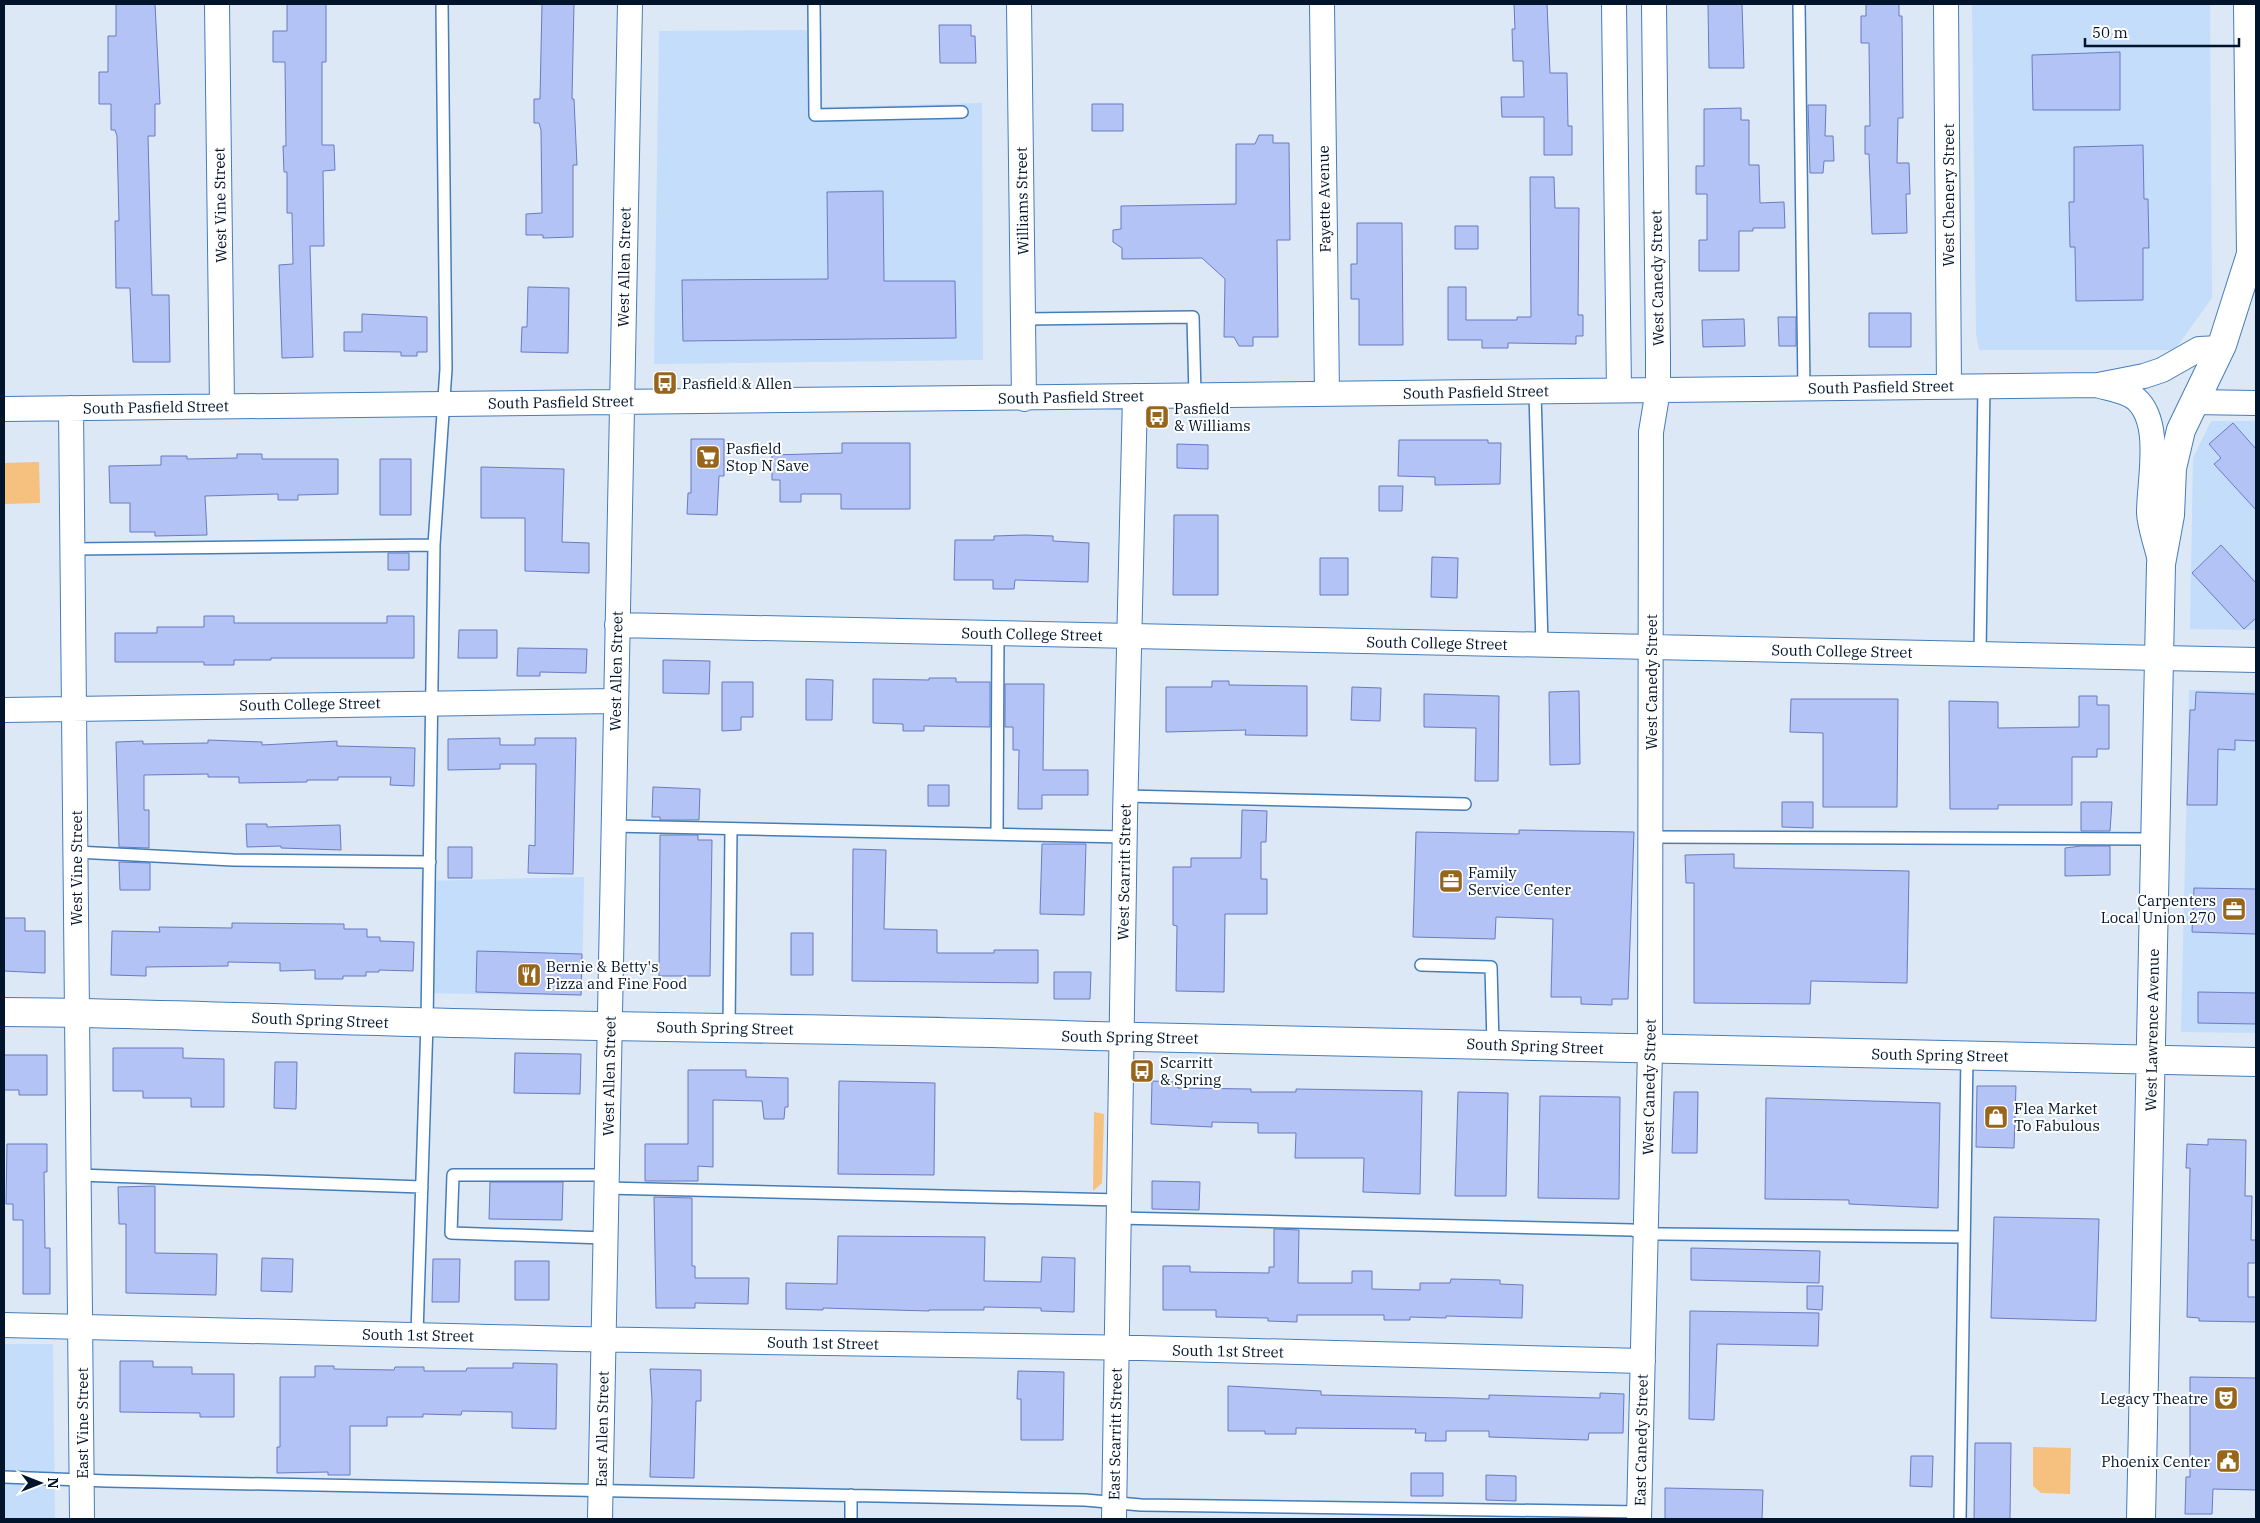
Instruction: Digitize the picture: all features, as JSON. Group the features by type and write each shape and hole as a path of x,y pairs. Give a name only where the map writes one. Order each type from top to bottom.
{"street":[{"name":"West Vine Street","path":"217,4 222,406"},
{"name":"West Allen Street","path":"604,1339 630,4"},
{"name":"Williams Street","path":"1019,4 1024,398"},
{"name":"Fayette Avenue","path":"1322,4 1327,394"},
{"path":"1614,4 1619,390"},
{"name":"West Canedy Street","path":"1643,1361 1650,1049 1651,432 1658,390 1654,4"},
{"name":"West Chenery Street","path":"1946,4 1949,386"},
{"name":"West Lawrence Avenue","path":"2141,1519 2161,564 2170,515 2172,468 2181,430 2220,348 2253,263 2253,78 2248,4"},
{"name":"South Pasfield Street","path":"4,408 2098,385 2144,376 2162,370 2199,349 2220,348"},
{"name":"West Lawrence Avenue","path":"2098,385 2125,393 2136,399 2149,417 2152,458 2149,515 2161,564"},
{"name":"West Scarritt Street","path":"1117,1348 1121,1037 1135,396"},
{"path":"2193,402 2256,403"},
{"name":"West Vine Street","path":"71,408 75,708 76,1013 81,1327"},
{"name":"South College Street","path":"617,625 2256,660"},
{"name":"South College Street","path":"4,710 616,701"},
{"name":"South Spring Street","path":"4,1012 427,1023 961,1032 2256,1062"},
{"name":"South 1st Street","path":"4,1325 1643,1361"},
{"name":"East Vine Street","path":"81,1327 82,1519"},
{"name":"East Allen Street","path":"600,1519 604,1339"},
{"name":"East Scarritt Street","path":"1114,1510 1117,1348"},
{"name":"East Canedy Street","path":"1639,1516 1643,1361"}],"lane":[{"path":"417,1334 427,1023 430,703 434,545 446,369 442,4"},
{"path":"814,4 815,114 962,112"},
{"path":"1800,4 1804,388"},
{"path":"1024,319 1193,317 1195,395"},
{"path":"1980,654 1984,386"},
{"path":"1535,392 1542,645"},
{"path":"73,549 434,545"},
{"path":"997,834 998,633"},
{"path":"1126,796 1465,804"},
{"path":"613,826 1125,836"},
{"path":"729,1028 731,829"},
{"path":"1650,837 2154,839"},
{"path":"76,852 232,860 430,862"},
{"path":"1421,965 1491,966 1493,1044"},
{"path":"1960,1519 1967,1056"},
{"path":"79,1175 422,1187"},
{"path":"605,1238 451,1233 453,1175 606,1181 1118,1209 1632,1230 1646,1234 1964,1237"},
{"path":"4,1477 851,1495 1114,1510 1151,1505 1639,1516"},
{"path":"851,1495 851,1519"}],"shaded area":[{"path":"1972,4 2210,4 2212,298 2176,348 2170,350 1979,350 1976,334"},
{"path":"822,30 821,107 982,103 983,360 654,364 659,31"},
{"path":"2211,421 2256,421 2256,630 2190,629 2193,458"},
{"path":"39,462 40,503 4,504 4,463"},
{"path":"2189,690 2256,691 2256,1033 2181,1032"},
{"path":"584,877 582,996 421,993 421,881"},
{"path":"1094,1112 1104,1114 1102,1183 1093,1191"},
{"path":"4,1344 53,1344 55,1519 4,1519"},
{"path":"2033,1447 2071,1448 2070,1494 2041,1493 2033,1486"}],"building":[{"path":"116,4 155,4 160,104 155,104 155,136 148,136 152,295 169,295 170,362 133,362 130,288 116,288 115,221 119,221 117,136 115,130 111,130 111,104 99,104 99,72 108,72 108,36 116,36"},
{"path":"287,4 326,4 326,62 322,62 322,145 334,145 335,170 323,171 324,246 310,246 313,357 282,358 279,265 293,264 292,213 287,213 287,172 284,172 283,146 286,146 285,62 273,62 273,31 287,31"},
{"path":"542,4 574,4 572,99 574,99 577,165 573,165 573,237 543,238 543,235 526,235 526,214 542,213 541,130 539,123 534,123 534,99 540,99"},
{"path":"1514,4 1547,4 1550,73 1567,73 1568,126 1572,126 1572,155 1544,155 1544,117 1502,117 1501,97 1524,97 1523,61 1513,61 1512,29 1515,29"},
{"path":"1708,4 1742,4 1744,68 1709,68"},
{"path":"1866,4 1899,4 1899,16 1902,16 1903,118 1898,118 1897,163 1909,163 1910,194 1906,194 1907,233 1872,234 1869,154 1865,154 1865,126 1870,126 1869,43 1861,43 1861,16 1866,16"},
{"path":"939,25 971,25 971,36 975,36 976,63 940,63"},
{"path":"2120,52 2120,110 2033,110 2032,55"},
{"path":"1092,104 1123,104 1123,131 1092,131"},
{"path":"1808,105 1826,105 1825,136 1833,136 1834,161 1824,161 1823,173 1810,173"},
{"path":"1741,108 1741,120 1749,120 1749,165 1759,165 1760,203 1784,202 1785,228 1753,228 1753,231 1739,231 1739,271 1699,271 1699,240 1707,240 1707,194 1696,194 1696,166 1704,166 1704,109"},
{"path":"1259,135 1273,135 1273,143 1289,143 1290,240 1277,240 1278,337 1253,337 1253,346 1239,346 1234,337 1224,337 1225,279 1202,258 1122,259 1122,248 1113,242 1113,230 1121,229 1121,206 1236,204 1236,144 1255,144"},
{"path":"2143,145 2144,199 2148,199 2149,248 2143,248 2143,300 2076,301 2075,247 2070,247 2069,202 2074,202 2074,147"},
{"path":"1530,177 1554,177 1555,208 1579,208 1578,315 1583,315 1583,336 1576,336 1576,344 1508,343 1508,348 1482,348 1482,340 1448,340 1448,287 1466,287 1466,320 1517,320 1517,317 1531,317"},
{"path":"883,191 884,281 955,281 956,338 683,341 682,280 828,279 827,192"},
{"path":"1357,223 1402,223 1403,345 1359,345 1359,299 1351,299 1351,264 1357,264"},
{"path":"1455,226 1478,226 1478,249 1455,249"},
{"path":"528,287 569,288 568,353 521,352 522,327 527,327"},
{"path":"1869,313 1911,313 1911,347 1869,347"},
{"path":"362,314 427,317 427,352 417,352 417,356 401,356 401,352 344,351 344,332 362,332"},
{"path":"1778,317 1796,317 1796,346 1779,346"},
{"path":"1744,319 1745,346 1703,347 1702,320"},
{"path":"2233,423 2256,449 2256,510 2214,464 2221,458 2209,444"},
{"path":"691,439 724,439 724,476 719,476 717,515 687,514 688,493 691,493"},
{"path":"1399,440 1488,440 1488,443 1501,443 1500,484 1435,485 1435,477 1398,476"},
{"path":"842,443 910,443 910,509 841,509 841,494 801,494 801,502 780,502 780,480 772,480 772,455 842,453"},
{"path":"1177,444 1208,445 1208,469 1177,468"},
{"path":"237,454 262,454 262,459 338,459 338,494 298,495 298,500 278,500 278,494 205,496 207,535 155,536 155,532 130,532 130,503 110,503 109,466 161,465 161,456 187,456 187,459 237,458"},
{"path":"380,459 411,459 411,515 380,515"},
{"path":"481,467 564,469 562,542 589,543 589,573 525,571 525,518 481,518"},
{"path":"1379,486 1403,486 1402,511 1379,511"},
{"path":"1174,515 1218,515 1218,595 1173,595"},
{"path":"994,536 1053,536 1053,541 1089,543 1088,582 1015,580 1014,589 993,589 993,580 954,580 955,540 994,540"},
{"path":"2221,545 2256,583 2256,618 2244,629 2192,573"},
{"path":"388,553 409,553 409,570 388,570"},
{"path":"1432,557 1458,558 1457,598 1431,597"},
{"path":"1320,558 1348,558 1348,595 1320,595"},
{"path":"204,616 234,616 234,623 387,623 387,616 414,616 414,658 271,658 271,660 234,660 234,665 204,665 204,662 115,662 115,633 157,633 157,627 204,627"},
{"path":"459,630 497,630 497,658 458,658"},
{"path":"518,648 587,649 586,673 540,672 540,676 517,676"},
{"path":"663,660 710,661 709,694 663,693"},
{"path":"929,678 956,678 956,682 990,682 990,727 924,726 924,731 903,731 903,724 873,723 873,679 929,680"},
{"path":"806,679 833,680 832,720 806,720"},
{"path":"1212,681 1229,681 1229,685 1307,686 1307,736 1245,735 1246,730 1166,732 1166,687 1212,687"},
{"path":"722,682 753,682 753,717 741,717 741,730 722,731"},
{"path":"1005,684 1044,684 1043,770 1088,770 1088,795 1042,795 1042,809 1018,809 1019,750 1013,750 1013,727 1005,727"},
{"path":"1352,687 1381,688 1380,721 1351,720"},
{"path":"1579,691 1580,764 1550,765 1549,692"},
{"path":"2196,692 2256,694 2256,741 2235,740 2235,750 2218,749 2217,805 2187,805 2190,710 2195,710"},
{"path":"1424,694 1499,696 1498,781 1475,781 1476,728 1424,727"},
{"path":"2079,696 2097,696 2097,705 2109,705 2109,749 2097,749 2097,757 2072,757 2072,805 1998,805 1998,809 1950,809 1949,701 1998,702 1998,728 2079,727"},
{"path":"1791,699 1898,699 1897,807 1823,807 1823,733 1790,732"},
{"path":"500,738 500,745 535,745 535,738 576,738 573,874 528,873 529,845 535,846 536,764 500,764 500,769 448,770 448,739"},
{"path":"208,740 262,742 262,745 337,741 337,746 415,748 414,786 390,785 391,777 338,777 338,780 307,780 307,782 239,783 239,777 208,777 208,774 144,775 144,810 149,810 149,848 119,847 116,742 143,741 143,744 208,743"},
{"path":"928,785 949,785 949,806 928,806"},
{"path":"653,787 700,789 699,820 660,820 660,817 652,817"},
{"path":"1782,802 1813,802 1813,828 1782,827"},
{"path":"2081,802 2112,802 2110,831 2081,831"},
{"path":"1242,810 1267,811 1266,842 1261,842 1261,879 1267,879 1267,914 1225,914 1224,992 1176,991 1177,926 1173,925 1173,867 1191,867 1191,858 1241,858"},
{"path":"246,824 267,824 267,827 340,825 341,850 281,848 281,846 247,847"},
{"path":"1519,830 1634,832 1628,999 1612,999 1612,1005 1581,1004 1581,997 1551,997 1553,919 1496,917 1495,939 1413,937 1416,832 1519,834"},
{"path":"660,835 698,835 698,840 712,840 710,976 659,976"},
{"path":"1042,844 1086,844 1084,915 1040,914"},
{"path":"2110,846 2110,875 2065,876 2065,848"},
{"path":"448,847 472,847 472,878 448,878"},
{"path":"853,849 886,850 884,929 937,930 937,953 994,953 994,950 1038,950 1038,983 852,981"},
{"path":"1734,854 1734,868 1909,871 1907,983 1811,981 1810,1004 1694,1003 1694,883 1686,883 1685,855"},
{"path":"119,862 150,863 150,890 120,890"},
{"path":"2194,888 2256,889 2256,934 2192,932"},
{"path":"4,918 25,918 25,931 45,931 45,973 4,971"},
{"path":"232,923 344,924 344,929 367,929 367,937 380,937 380,941 414,942 413,971 379,970 379,972 366,972 366,976 343,976 343,979 315,979 315,970 280,971 280,963 228,962 228,966 146,967 146,976 111,975 112,931 160,932 159,927 232,928"},
{"path":"791,933 813,933 813,975 791,975"},
{"path":"477,951 582,954 581,995 476,992"},
{"path":"1054,972 1091,972 1090,999 1054,999"},
{"path":"2198,992 2256,993 2256,1024 2198,1023"},
{"path":"113,1048 183,1048 183,1058 224,1059 224,1107 191,1107 191,1098 143,1098 143,1091 113,1091"},
{"path":"515,1053 581,1054 580,1094 514,1093"},
{"path":"4,1055 47,1055 47,1095 19,1095 19,1090 4,1090"},
{"path":"275,1062 297,1062 296,1109 274,1108"},
{"path":"688,1070 746,1070 746,1077 788,1078 788,1107 785,1107 784,1119 764,1119 762,1101 713,1100 713,1167 698,1166 698,1181 645,1181 645,1144 688,1144"},
{"path":"839,1081 935,1083 934,1175 838,1174"},
{"path":"1152,1081 1178,1082 1178,1088 1251,1089 1251,1092 1296,1092 1296,1089 1422,1091 1420,1194 1363,1192 1364,1158 1295,1158 1296,1133 1258,1133 1258,1123 1212,1122 1212,1127 1151,1124"},
{"path":"1977,1086 2016,1086 2014,1148 1976,1147"},
{"path":"1458,1092 1508,1093 1506,1196 1455,1196"},
{"path":"1674,1092 1698,1092 1697,1153 1672,1153"},
{"path":"1540,1096 1620,1097 1619,1199 1538,1198"},
{"path":"1766,1098 1940,1103 1938,1208 1849,1204 1849,1200 1765,1199"},
{"path":"2208,1139 2246,1140 2245,1196 2252,1196 2251,1240 2256,1240 2256,1263 2248,1263 2248,1297 2256,1297 2256,1322 2199,1321 2199,1318 2187,1317 2190,1168 2186,1168 2187,1144 2208,1145"},
{"path":"7,1144 47,1144 47,1172 44,1172 45,1248 50,1248 50,1294 23,1294 23,1220 13,1220 13,1204 6,1204"},
{"path":"1152,1181 1200,1182 1199,1210 1152,1209"},
{"path":"490,1182 563,1182 562,1220 489,1219"},
{"path":"155,1186 155,1253 217,1254 216,1295 126,1293 126,1224 119,1224 118,1187"},
{"path":"654,1197 692,1198 692,1266 695,1266 695,1278 749,1278 748,1304 695,1303 695,1308 656,1308"},
{"path":"1994,1217 2099,1219 2096,1321 1991,1318"},
{"path":"1274,1229 1299,1230 1298,1283 1352,1283 1352,1271 1372,1271 1372,1289 1420,1290 1420,1283 1450,1283 1451,1279 1500,1280 1500,1284 1523,1285 1522,1318 1446,1316 1446,1318 1410,1317 1410,1320 1384,1320 1384,1315 1297,1315 1297,1322 1268,1321 1268,1318 1216,1317 1216,1310 1163,1310 1163,1266 1190,1266 1190,1272 1269,1273 1269,1267 1274,1267"},
{"path":"838,1236 985,1237 984,1281 1041,1282 1042,1257 1075,1258 1074,1312 1041,1311 1041,1308 984,1307 984,1310 929,1311 823,1308 823,1310 786,1309 786,1283 837,1284"},
{"path":"1691,1248 1820,1251 1819,1283 1691,1280"},
{"path":"262,1258 293,1259 292,1292 261,1291"},
{"path":"433,1259 460,1259 459,1302 432,1302"},
{"path":"515,1261 549,1261 549,1300 515,1300"},
{"path":"1807,1286 1823,1286 1822,1310 1807,1309"},
{"path":"1690,1311 1819,1313 1818,1346 1717,1344 1714,1420 1689,1419"},
{"path":"120,1361 153,1361 153,1367 192,1367 192,1374 234,1374 234,1417 200,1417 200,1413 120,1412"},
{"path":"513,1363 557,1364 556,1429 512,1428 512,1412 462,1411 461,1415 423,1414 423,1417 387,1417 387,1426 350,1426 350,1475 328,1475 328,1472 277,1473 277,1447 280,1447 280,1377 315,1377 315,1366 334,1366 334,1369 394,1370 395,1367 424,1367 424,1371 466,1371 467,1368 513,1368"},
{"path":"650,1369 701,1370 701,1401 696,1401 694,1478 650,1477 652,1400"},
{"path":"1018,1371 1064,1372 1063,1440 1021,1440 1021,1399 1017,1399"},
{"path":"2190,1377 2256,1378 2256,1490 2213,1489 2212,1514 2185,1514 2186,1477 2190,1477"},
{"path":"1228,1386 1321,1391 1321,1395 1489,1399 1489,1395 1600,1398 1600,1393 1624,1394 1623,1433 1589,1433 1588,1440 1489,1437 1489,1431 1446,1431 1446,1441 1425,1441 1426,1433 1415,1433 1416,1429 1296,1428 1296,1434 1265,1434 1265,1431 1228,1431"},
{"path":"1975,1443 2011,1443 2010,1519 1974,1519"},
{"path":"1911,1456 1933,1456 1932,1487 1910,1486"},
{"path":"1411,1473 1443,1473 1443,1496 1411,1496"},
{"path":"1486,1475 1516,1476 1516,1501 1486,1500"},
{"path":"1665,1488 1763,1490 1762,1519 1665,1519"}],"place":[{"name":"Pasfield & Allen","path":"665,383"},
{"name":"Pasfield & Williams","path":"1157,417"},
{"name":"Pasfield Stop N Save","path":"708,457"},
{"name":"Family Service Center","path":"1451,881"},
{"name":"Carpenters Local Union 270","path":"2234,909"},
{"name":"Bernie & Betty's Pizza and Fine Food","path":"529,975"},
{"name":"Scarritt & Spring","path":"1142,1071"},
{"name":"Flea Market To Fabulous","path":"1996,1117"},
{"name":"Legacy Theatre","path":"2226,1398"},
{"name":"Phoenix Center","path":"2228,1461"}]}
